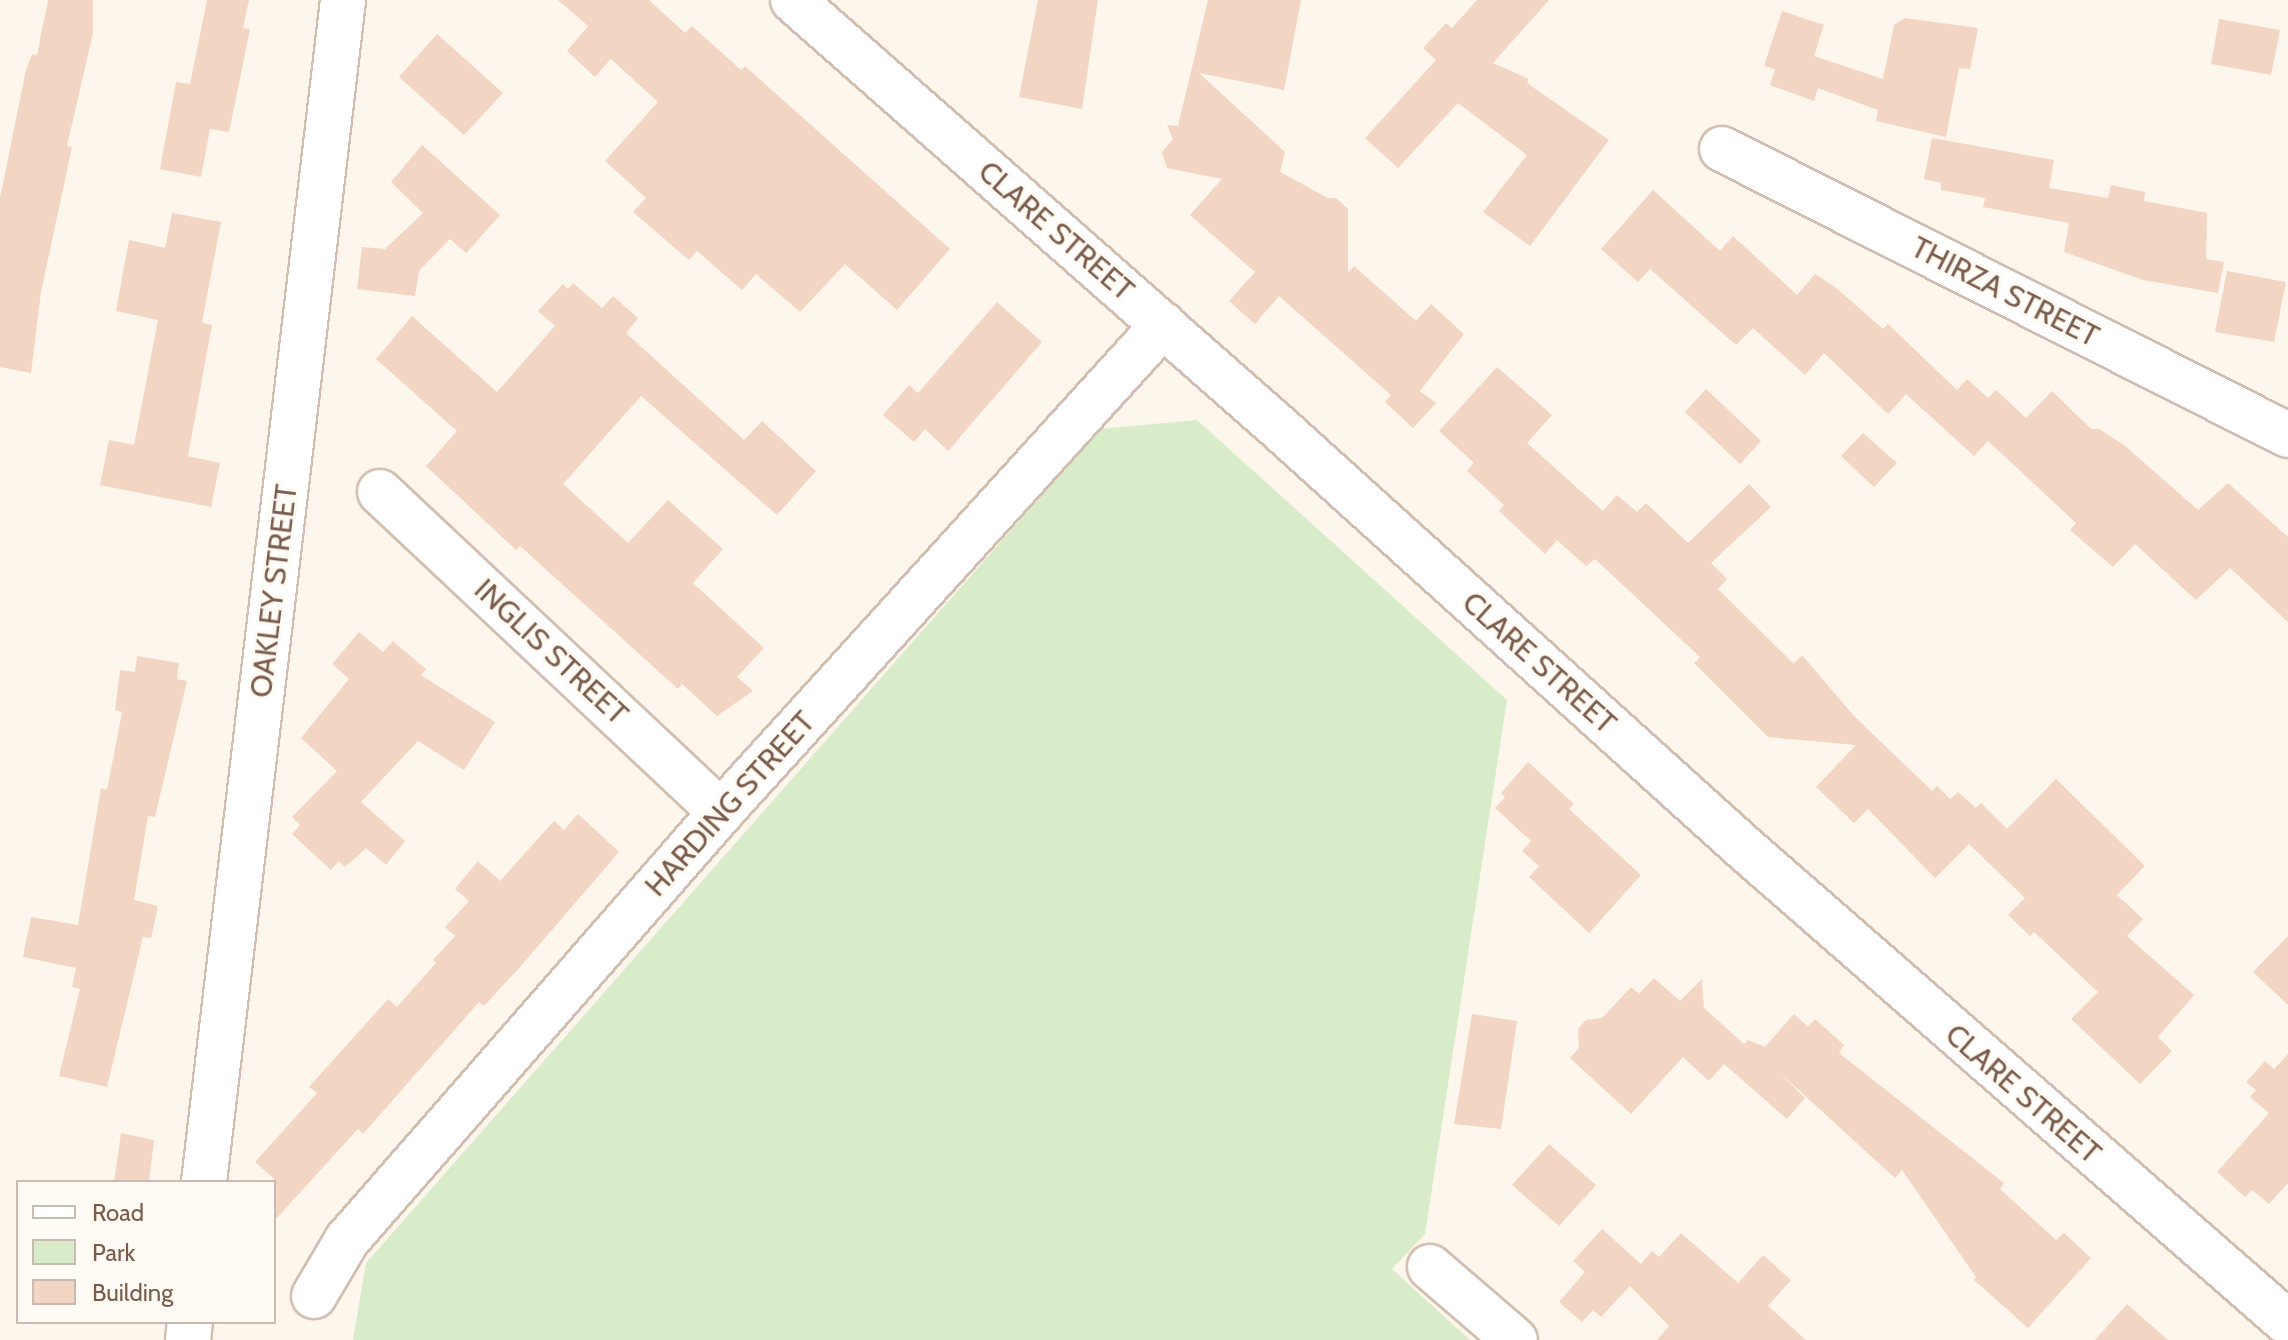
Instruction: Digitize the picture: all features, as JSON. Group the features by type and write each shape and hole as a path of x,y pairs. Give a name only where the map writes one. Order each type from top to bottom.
{"street":[{"name":"OAKLEY STREET","path":"204,1180 343,0"},
{"name":"CLARE STREET","path":"793,0 1163,325 1754,857 2283,1310"},
{"name":"THIRZA STREET","path":"1722,149 2288,435"},
{"name":"HARDING STREET","path":"314,1296 347,1240 721,812 1163,325"},
{"name":"INGLIS STREET","path":"380,492 721,812"},
{"path":"1430,1267 1515,1340"}],"green space":[{"path":"1197,420 1507,700 1425,1234 1392,1269 1470,1340 353,1340 366,1263 1100,429"}],"building":[{"path":"48,0 93,0 93,33 67,146 72,147 41,292 31,373 0,367 0,198 26,70 32,54 37,55"},
{"path":"207,0 249,0 243,28 250,29 229,132 210,129 201,177 160,169 176,82 190,84"},
{"path":"558,0 649,0 685,33 692,26 741,70 745,66 950,249 897,310 845,264 800,312 756,274 742,290 697,251 689,260 633,212 646,198 605,161 658,102 611,59 595,77 567,51 588,26"},
{"path":"1038,0 1098,0 1082,109 1019,97"},
{"path":"1208,0 1301,0 1284,90 1199,73 1285,152 1280,172 1328,198 1336,198 1348,209 1348,273 1354,266 1416,321 1431,304 1464,334 1420,391 1436,403 1413,428 1385,402 1391,395 1279,296 1255,324 1229,301 1255,272 1190,215 1222,179 1167,168 1162,152 1173,139 1167,125 1178,126"},
{"path":"1477,0 1549,0 1493,63 1529,79 1527,83 1609,140 1530,246 1483,212 1527,155 1458,103 1398,168 1365,138 1436,60 1423,48 1446,23 1452,28"},
{"path":"1782,11 1824,25 1814,56 1883,79 1894,25 1905,18 1978,28 1970,69 1959,68 1946,137 1876,121 1878,110 1818,88 1814,101 1770,85 1775,69 1764,66"},
{"path":"2219,19 2280,30 2271,75 2211,64"},
{"path":"437,34 503,93 464,135 399,77"},
{"path":"1932,138 2054,160 2049,188 2108,198 2111,185 2145,192 2144,201 2207,213 2206,259 2224,262 2218,293 2143,280 2064,252 2069,223 1983,207 1985,198 1941,190 1941,183 1924,179"},
{"path":"422,145 500,215 466,253 450,239 419,271 415,296 357,289 362,247 385,249 423,213 391,182"},
{"path":"1653,190 1720,251 1733,236 1797,295 1815,274 1835,287 1883,329 1888,324 1957,390 1967,379 1988,398 1996,390 2026,418 2052,391 2091,429 2099,429 2124,445 2198,510 2228,483 2288,537 2288,622 2230,568 2196,600 2135,544 2113,567 2070,530 2076,523 1988,441 1974,456 1906,394 1888,414 1824,353 1805,375 1753,328 1736,345 1650,269 1638,282 1601,249"},
{"path":"172,213 221,222 202,323 212,325 188,456 220,463 211,507 100,485 109,440 134,445 158,320 116,311 129,240 165,248"},
{"path":"2227,271 2286,282 2274,342 2215,332"},
{"path":"573,283 602,308 613,296 638,318 626,333 744,440 762,421 816,471 777,515 641,396 563,484 628,543 668,500 723,549 693,583 764,648 737,677 753,691 717,716 682,684 678,689 520,546 516,550 426,466 457,431 376,359 412,316 497,392 555,326 538,311 563,284 568,289"},
{"path":"997,302 1042,342 948,451 925,429 914,442 883,415 909,385 918,393"},
{"path":"1497,367 1552,415 1527,443 1603,511 1617,495 1637,512 1646,503 1688,543 1749,484 1771,507 1711,563 1727,579 1718,589 1794,664 1802,655 1854,716 1932,791 1937,786 1950,799 1958,792 1976,808 1981,803 2007,829 2056,779 2145,866 2117,895 2143,919 2127,936 2194,995 2158,1037 2172,1051 2140,1084 2071,1019 2098,992 2034,932 2030,936 2008,915 2025,898 1969,844 1935,878 1868,809 1854,823 1816,787 1856,745 1768,737 1694,663 1700,657 1595,559 1586,566 1557,540 1545,554 1499,511 1504,505 1467,471 1474,463 1439,431"},
{"path":"1706,389 1761,441 1740,464 1685,412"},
{"path":"1863,433 1897,463 1874,487 1841,456"},
{"path":"359,632 383,652 393,641 426,669 421,675 495,722 464,770 418,741 361,802 405,841 386,865 366,848 345,867 339,861 331,870 292,834 300,825 292,817 337,771 301,738 349,679 332,664"},
{"path":"137,656 179,663 177,679 187,681 155,817 148,816 134,900 158,906 151,938 143,937 107,1087 59,1076 80,989 72,987 76,968 23,957 31,917 78,925 101,788 107,790 122,712 115,710 120,670 135,672"},
{"path":"1528,762 1574,804 1569,809 1641,875 1589,933 1529,877 1539,866 1522,851 1531,841 1495,808 1505,797 1501,793"},
{"path":"578,814 619,852 484,1006 479,1002 363,1134 358,1129 276,1219 276,1180 255,1162 317,1093 309,1087 388,999 397,1007 436,963 433,960 455,936 445,927 469,901 455,889 478,861 500,881 554,821 564,830"},
{"path":"2288,936 2288,1005 2253,972"},
{"path":"1654,978 1680,1001 1702,979 1704,1008 1744,1044 1748,1040 1765,1047 1794,1014 1808,1027 1815,1019 1844,1045 1839,1053 2004,1183 2000,1189 2056,1240 2064,1233 2091,1258 2028,1328 1974,1280 1976,1277 1902,1170 1895,1178 1779,1072 1805,1098 1787,1119 1724,1064 1709,1081 1683,1057 1631,1114 1570,1058 1579,1048 1578,1029 1586,1020 1602,1018 1631,987 1639,994"},
{"path":"1472,1014 1517,1021 1501,1129 1454,1124"},
{"path":"2288,1054 2288,1183 2269,1204 2252,1190 2245,1197 2217,1172 2269,1113 2250,1097 2256,1090 2246,1082 2265,1061 2274,1069"},
{"path":"121,1133 154,1140 149,1180 114,1180"},
{"path":"1549,1144 1596,1185 1559,1226 1512,1185"},
{"path":"1602,1229 1641,1264 1652,1251 1659,1257 1681,1233 1738,1283 1763,1255 1791,1280 1768,1306 1806,1340 1657,1340 1669,1326 1630,1286 1601,1317 1593,1310 1582,1322 1559,1302 1585,1272 1573,1261"},
{"path":"2127,1304 2168,1340 2095,1340"}]}
